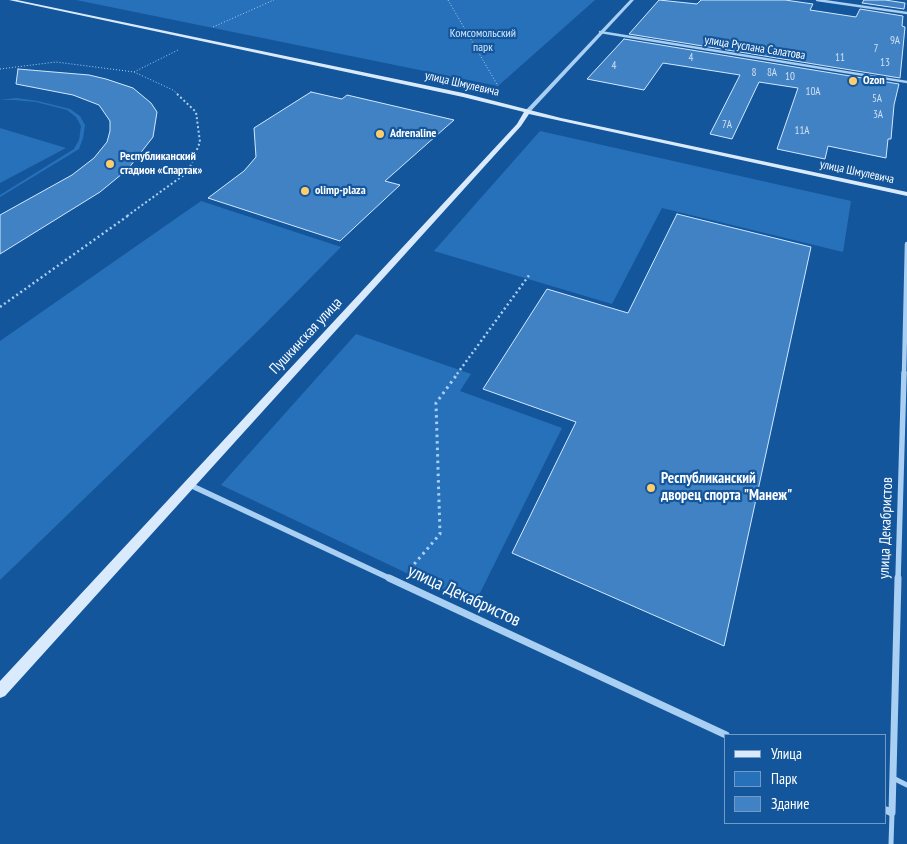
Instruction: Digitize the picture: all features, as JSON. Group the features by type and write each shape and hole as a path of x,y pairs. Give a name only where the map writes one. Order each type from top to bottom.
{"main road":[{"name":"улица Шмулевича","path":"10,0 453,93 907,194"},
{"name":"Пушкинская улица","path":"0,691 519,125 528,111"}],"street":[{"name":"Пушкинская улица","path":"528,111 632,0"},
{"path":"818,0 907,13"},
{"name":"улица Руслана Салатова","path":"600,32 907,82"},
{"name":"улица Декабристов","path":"889,811 893,778 905,399 907,244"},
{"name":"улица Декабристов","path":"190,484 724,734"}],"lane":[{"path":"893,778 907,785"},
{"name":"улица Декабристов","path":"889,811 891,844"}],"path":[{"path":"210,28 274,0"},
{"path":"448,0 498,86"},
{"path":"134,72 200,40"},
{"path":"0,68 56,62 134,72 173,90 196,112 200,142 188,172 0,307"},
{"path":"399,582 440,534 436,403 530,274"}],"green space":[{"name":"Комсомольский парк","path":"76,0 595,0 498,86"},
{"path":"16,98 38,101 70,109 80,116 85,125 83,138 79,149 0,197 0,195 74,149 79,140 81,126 76,117 67,110 36,102 0,100"},
{"path":"0,128 66,148 0,183"},
{"path":"540,131 851,201 843,252 662,208 612,304 434,251"},
{"path":"201,201 341,247 263,326 0,580 0,341"},
{"path":"356,334 471,374 460,391 562,428 474,605 221,485"}],"building":[{"path":"659,0 697,4 701,0 785,0 813,4 810,10 856,17 860,9 903,16 902,26 905,27 900,78 629,34"},
{"path":"864,0 885,0 905,3 904,9 862,3"},
{"path":"624,39 899,84 894,105 891,139 888,139 886,158 828,146 825,159 777,149 798,88 759,82 732,139 710,134 740,75 663,63 644,90 587,79"},
{"name":"Республиканский стадион «Спартак»","path":"18,69 89,75 106,79 133,88 151,103 157,112 153,137 128,169 100,192 0,254 0,215 72,175 94,158 107,142 110,131 110,121 99,105 73,95 16,84"},
{"path":"311,92 342,99 347,95 454,120 385,181 400,185 340,241 208,198 244,171 256,157 254,128"},
{"name":"Республиканский дворец спорта \"Манеж\"","path":"677,214 811,247 724,646 512,553 576,422 483,389 547,289 628,313"}],"place":[{"name":"Ozon","path":"853,81"},
{"name":"Adrenaline","path":"380,134"},
{"name":"Республиканский стадион «Спартак»","path":"110,164"},
{"name":"olimp-plaza","path":"305,191"},
{"name":"Республиканский дворец спорта \"Манеж\"","path":"651,488"}]}
